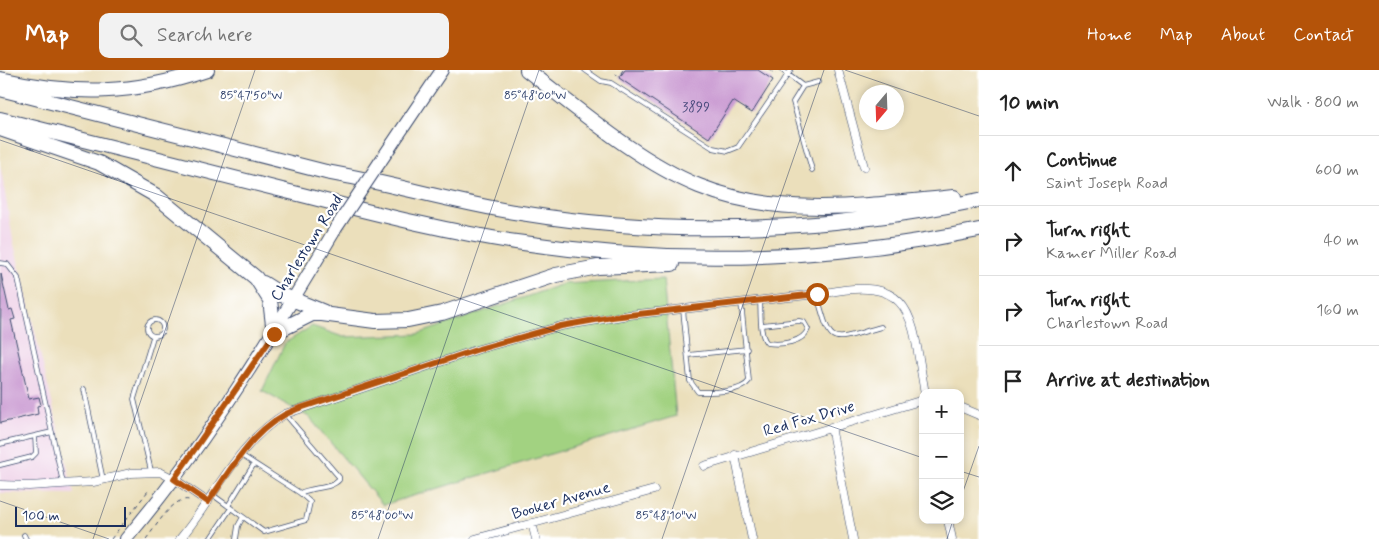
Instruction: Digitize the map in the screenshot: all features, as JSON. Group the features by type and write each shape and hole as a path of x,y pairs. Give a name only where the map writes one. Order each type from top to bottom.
{"highway":[{"path":"0,79 60,90 105,91 149,86 207,70"},
{"path":"527,70 650,160 699,186 724,194 773,205 828,208 979,194"},
{"path":"0,89 326,172 359,177 485,207 580,221 667,227 782,226 878,217 979,200"},
{"path":"0,119 392,217 507,240 576,249 663,256 772,256"},
{"path":"0,129 78,154 137,183 171,207 256,278 282,295 332,314"},
{"path":"256,278 270,300 274,334 312,314 332,314 375,321 408,320 442,313 543,279 577,271 620,266 694,264 878,246 979,230"}],"main road":[{"name":"Charlestown Road","path":"126,539 174,479 274,334 336,228 442,70"}],"street":[{"path":"838,70 864,167"},
{"path":"180,539 240,454 263,429 285,414 528,334 603,319 865,288 875,289 898,299 906,309 914,333 924,389"},
{"name":"Red Fox Drive","path":"704,466 919,401"},
{"path":"964,409 979,415"},
{"path":"830,427 853,539"},
{"path":"736,455 752,539"},
{"path":"0,485 30,486 103,480 131,473 160,472 210,499"},
{"name":"Booker Avenue","path":"475,539 654,490"},
{"path":"532,523 536,539"},
{"path":"949,524 952,539"}],"lane":[{"path":"585,70 601,81 611,82 713,148 728,151 738,147 789,72"},
{"path":"782,70 789,72 803,86"},
{"path":"812,170 793,102 803,86 818,82"},
{"path":"0,263 6,264 19,283 63,483"},
{"path":"817,294 830,335 838,338 880,327"},
{"path":"760,300 762,325 763,333 767,343 799,340 808,329 802,321 762,325"},
{"path":"683,309 690,381 693,388 698,392 709,392 746,386 750,376 740,302"},
{"path":"157,320 163,326 163,332 159,336 153,336 148,333 147,328 150,322 157,320"},
{"path":"150,472 134,399 153,336"},
{"path":"688,355 746,349"},
{"path":"84,389 103,480"},
{"path":"285,414 339,480 333,486 311,488 300,493"},
{"path":"0,444 52,432"},
{"path":"0,465 32,457 36,453 35,436"},
{"path":"210,499 229,507 264,532 306,520 310,502 300,493 240,454"},
{"path":"210,539 254,464"},
{"path":"236,539 238,526 243,517"}],"path":[{"path":"615,74 619,76 623,70"},
{"path":"769,70 776,74"},
{"path":"111,539 148,491"},
{"path":"146,539 172,503 181,499 189,500"}],"shaded area":[{"path":"0,164 13,240 74,494 0,493"}],"green space":[{"path":"663,279 676,416 383,505 309,417 262,391 285,343 312,326 343,337 418,334 563,284"}],"building":[{"path":"625,70 758,70 773,80 752,113 733,101 709,138 619,78"},
{"path":"1,274 9,310 12,309 15,319 11,320 29,399 39,397 41,405 37,406 38,414 0,423"}],"route":[{"path":"274,334 174,479 208,502 253,438 273,421 297,409 479,349 561,326 612,317 817,294"}]}
